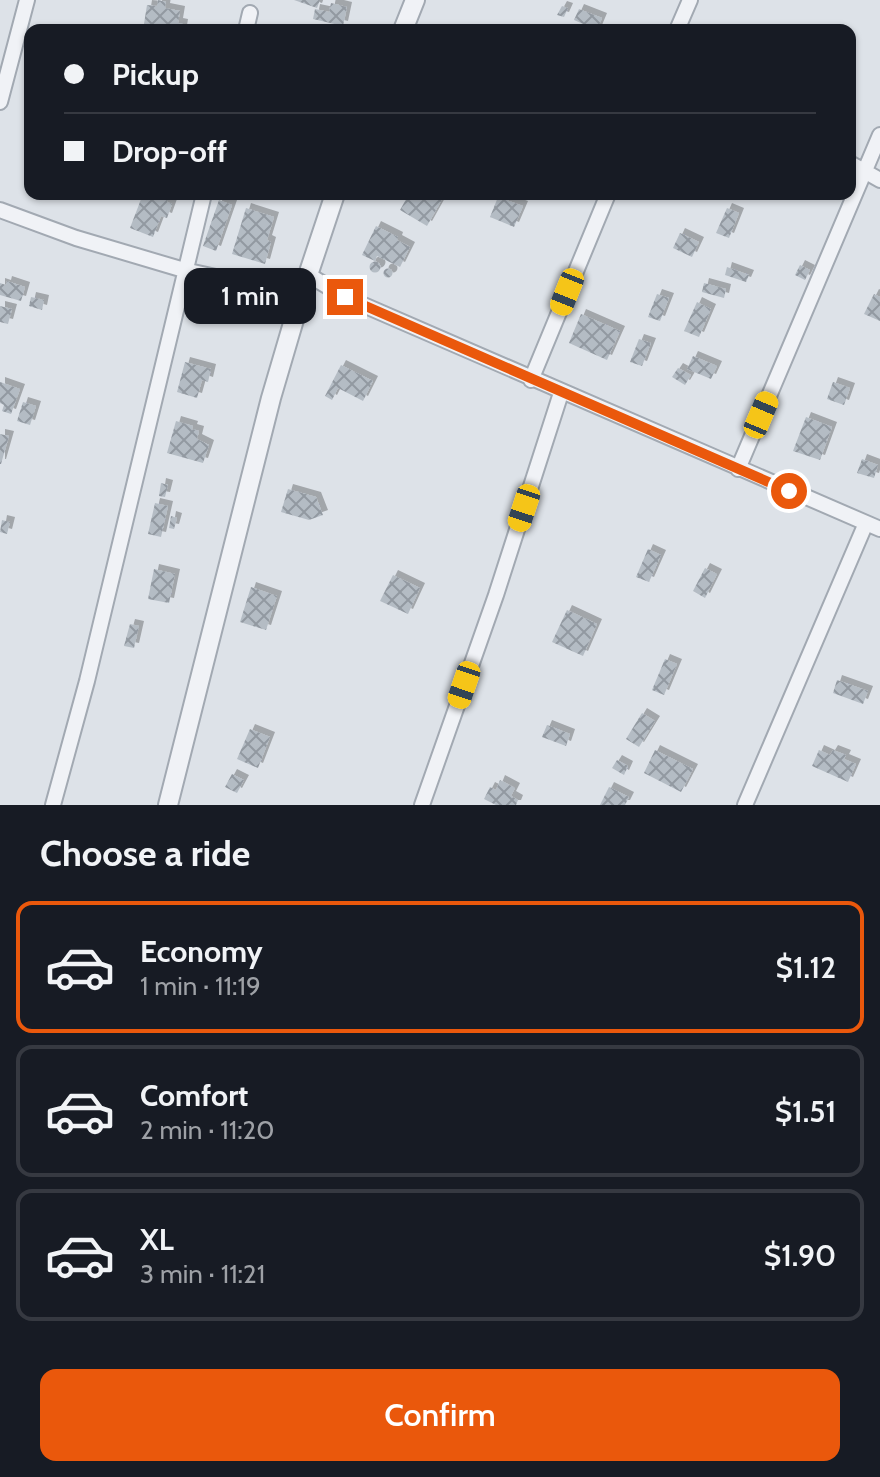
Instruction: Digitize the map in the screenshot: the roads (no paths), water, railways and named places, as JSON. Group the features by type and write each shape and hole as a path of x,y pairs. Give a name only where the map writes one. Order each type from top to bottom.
{"street":[{"path":"0,102 27,0"},
{"path":"405,24 415,0"},
{"path":"680,24 690,0"},
{"path":"247,24 250,13"},
{"path":"856,191 880,135"},
{"path":"856,166 880,180"},
{"path":"53,805 87,681 202,200"},
{"path":"168,805 271,398 307,274 333,200"},
{"path":"531,380 606,200"},
{"path":"738,469 852,200"},
{"path":"0,210 76,238 184,270 301,296"},
{"path":"307,274 345,297 531,380 873,526 745,805"},
{"path":"422,805 496,595 561,393"}]}
